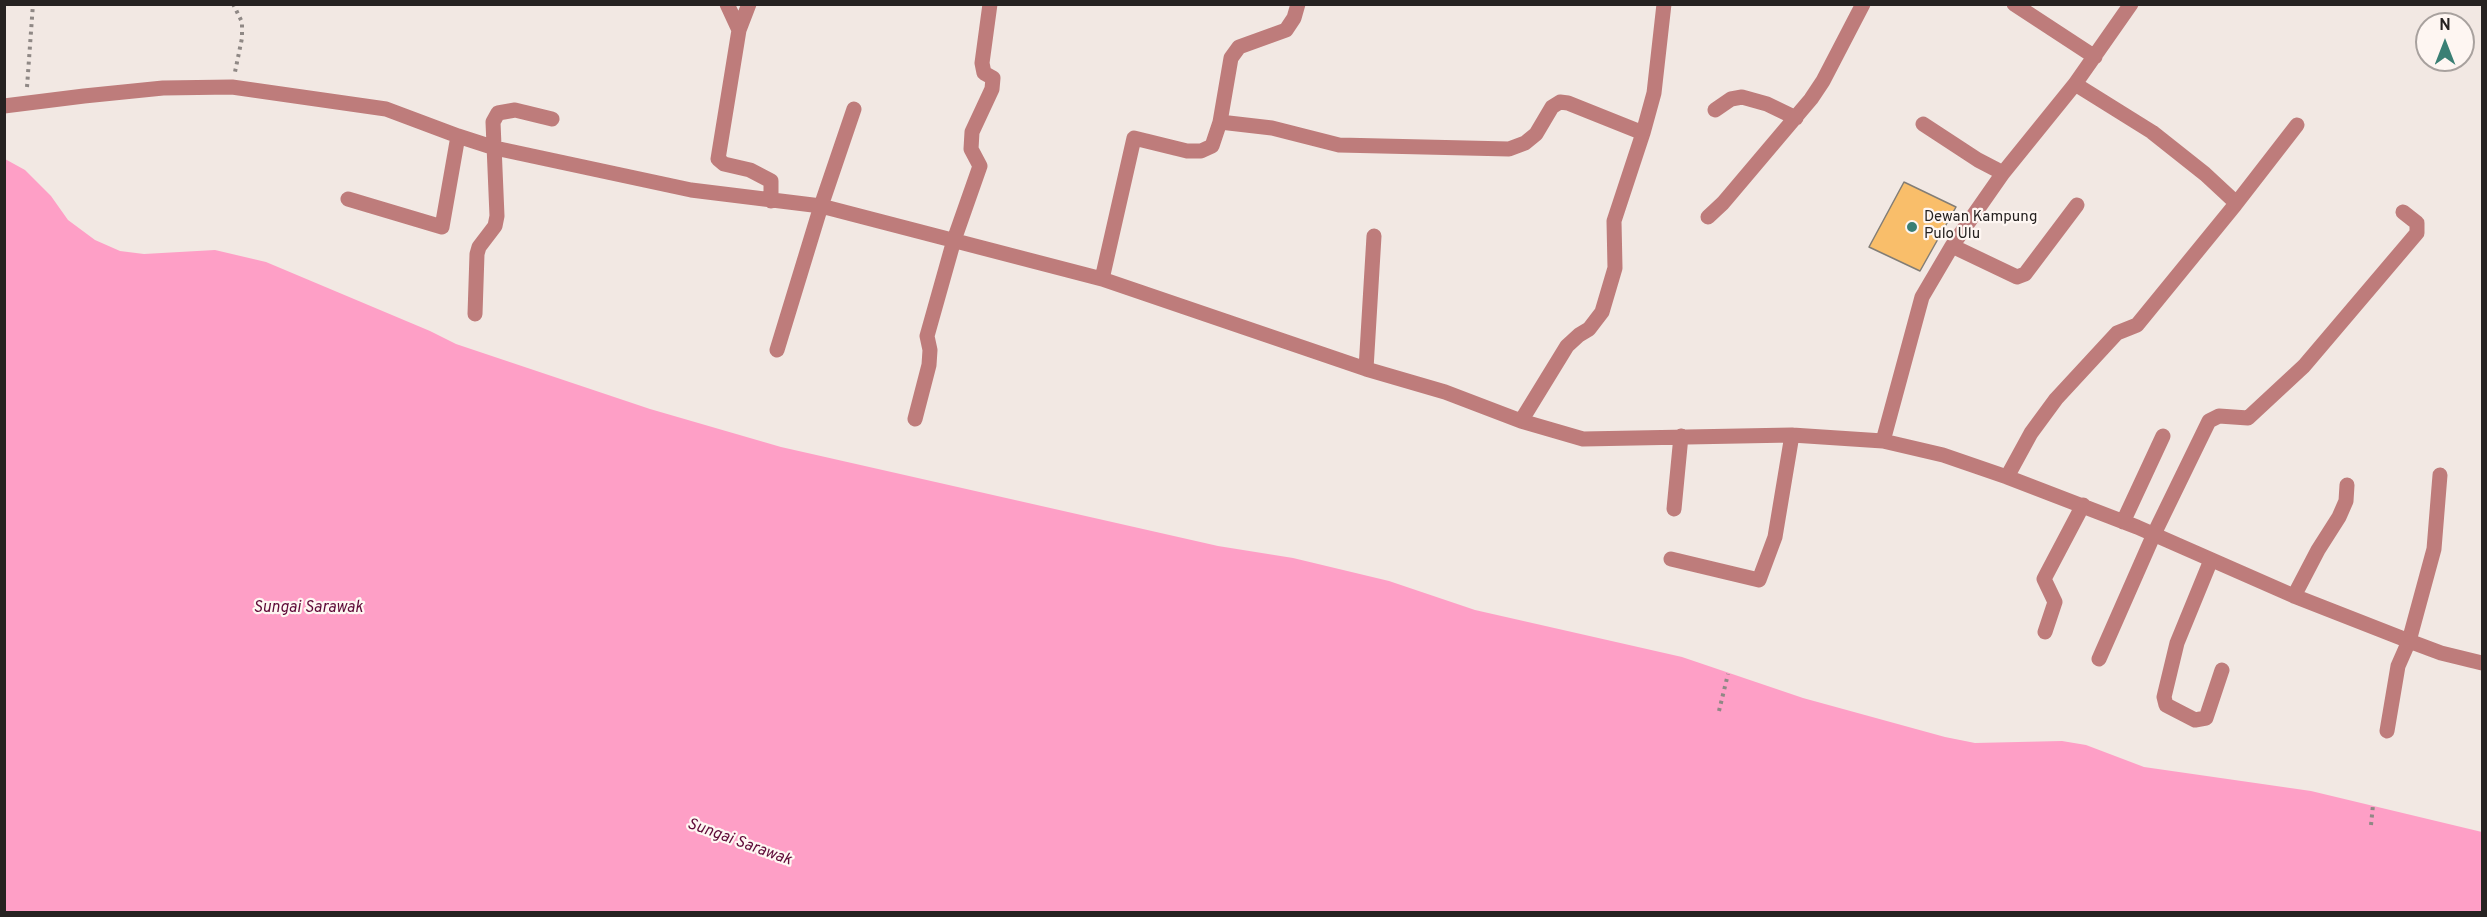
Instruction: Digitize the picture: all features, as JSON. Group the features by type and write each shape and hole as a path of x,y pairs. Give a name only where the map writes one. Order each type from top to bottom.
{"street":[{"path":"727,4 739,30"},
{"path":"749,4 739,30 718,159 724,164 750,170 771,181 771,201"},
{"path":"915,419 929,364 927,336 954,240 980,166 971,149 972,132 992,89 993,78 984,73 982,63 990,4"},
{"path":"1102,279 1134,138 1187,151 1201,151 1212,146 1220,122 1231,58 1239,47 1286,30 1294,18 1298,4"},
{"path":"1521,421 1567,346 1589,329 1602,312 1615,268 1614,221 1654,93 1664,4"},
{"path":"1708,217 1723,203 1796,118 1823,81 1863,4"},
{"path":"2014,4 2095,57"},
{"path":"1883,441 1915,315 1922,297 1952,246 2003,173 2075,84 2131,4"},
{"path":"2075,84 2152,132 2205,174 2233,200 2235,205"},
{"path":"4,106 163,88 232,87 386,109 495,148 691,190 821,206 1102,279 1366,369 1445,392 1521,421 1583,439 1792,435 1883,441 1943,455 2007,477 2154,534 2294,596 2441,653 2482,663"},
{"path":"1715,110 1731,99 1742,97 1767,104 1796,118"},
{"path":"1220,122 1272,128 1339,145 1509,149 1525,143 1536,134 1552,107 1560,102 1568,103 1643,133"},
{"path":"777,350 821,206 854,109"},
{"path":"475,314 477,254 479,247 495,226 497,216 493,122 498,112 515,110 552,119"},
{"path":"1923,124 1978,160 2003,173"},
{"path":"2007,477 2031,433 2056,399 2118,333 2137,325 2297,125"},
{"path":"348,199 442,227 458,136"},
{"path":"1952,246 2017,277 2025,274 2077,205"},
{"path":"2099,659 2154,534 2208,421 2219,416 2248,418 2304,366 2417,232 2417,223 2403,212"},
{"path":"1366,369 1374,236"},
{"path":"1671,559 1759,580 1774,537 1792,435"},
{"path":"1674,509 1681,436"},
{"path":"2123,522 2163,436"},
{"path":"2387,731 2398,666 2409,641 2434,549 2440,475"},
{"path":"2294,596 2318,550 2339,517 2346,501 2347,485"},
{"path":"2045,632 2055,602 2044,579 2083,506"},
{"path":"2211,560 2177,643 2164,697 2166,705 2195,720 2206,718 2222,670"}],"path":[{"path":"25,105 33,4"},
{"path":"232,87 242,38 242,22 233,4"},
{"path":"1719,711 1728,674"},
{"path":"2371,825 2373,805"}],"water":[{"name":"Sungai Sarawak","path":"5,159 25,170 51,196 68,220 95,240 120,251 144,254 215,250 266,262 456,344 650,409 781,447 1218,546 1293,558 1389,581 1475,610 1682,657 1803,698 1945,737 1975,743 2062,741 2086,745 2144,767 2311,791 2482,832 2482,912 5,912"}],"building":[{"name":"Dewan Kampung Pulo Ulu","path":"1904,182 1956,207 1920,271 1869,247"}],"place":[{"name":"Dewan Kampung Pulo Ulu","path":"1912,227"}]}
